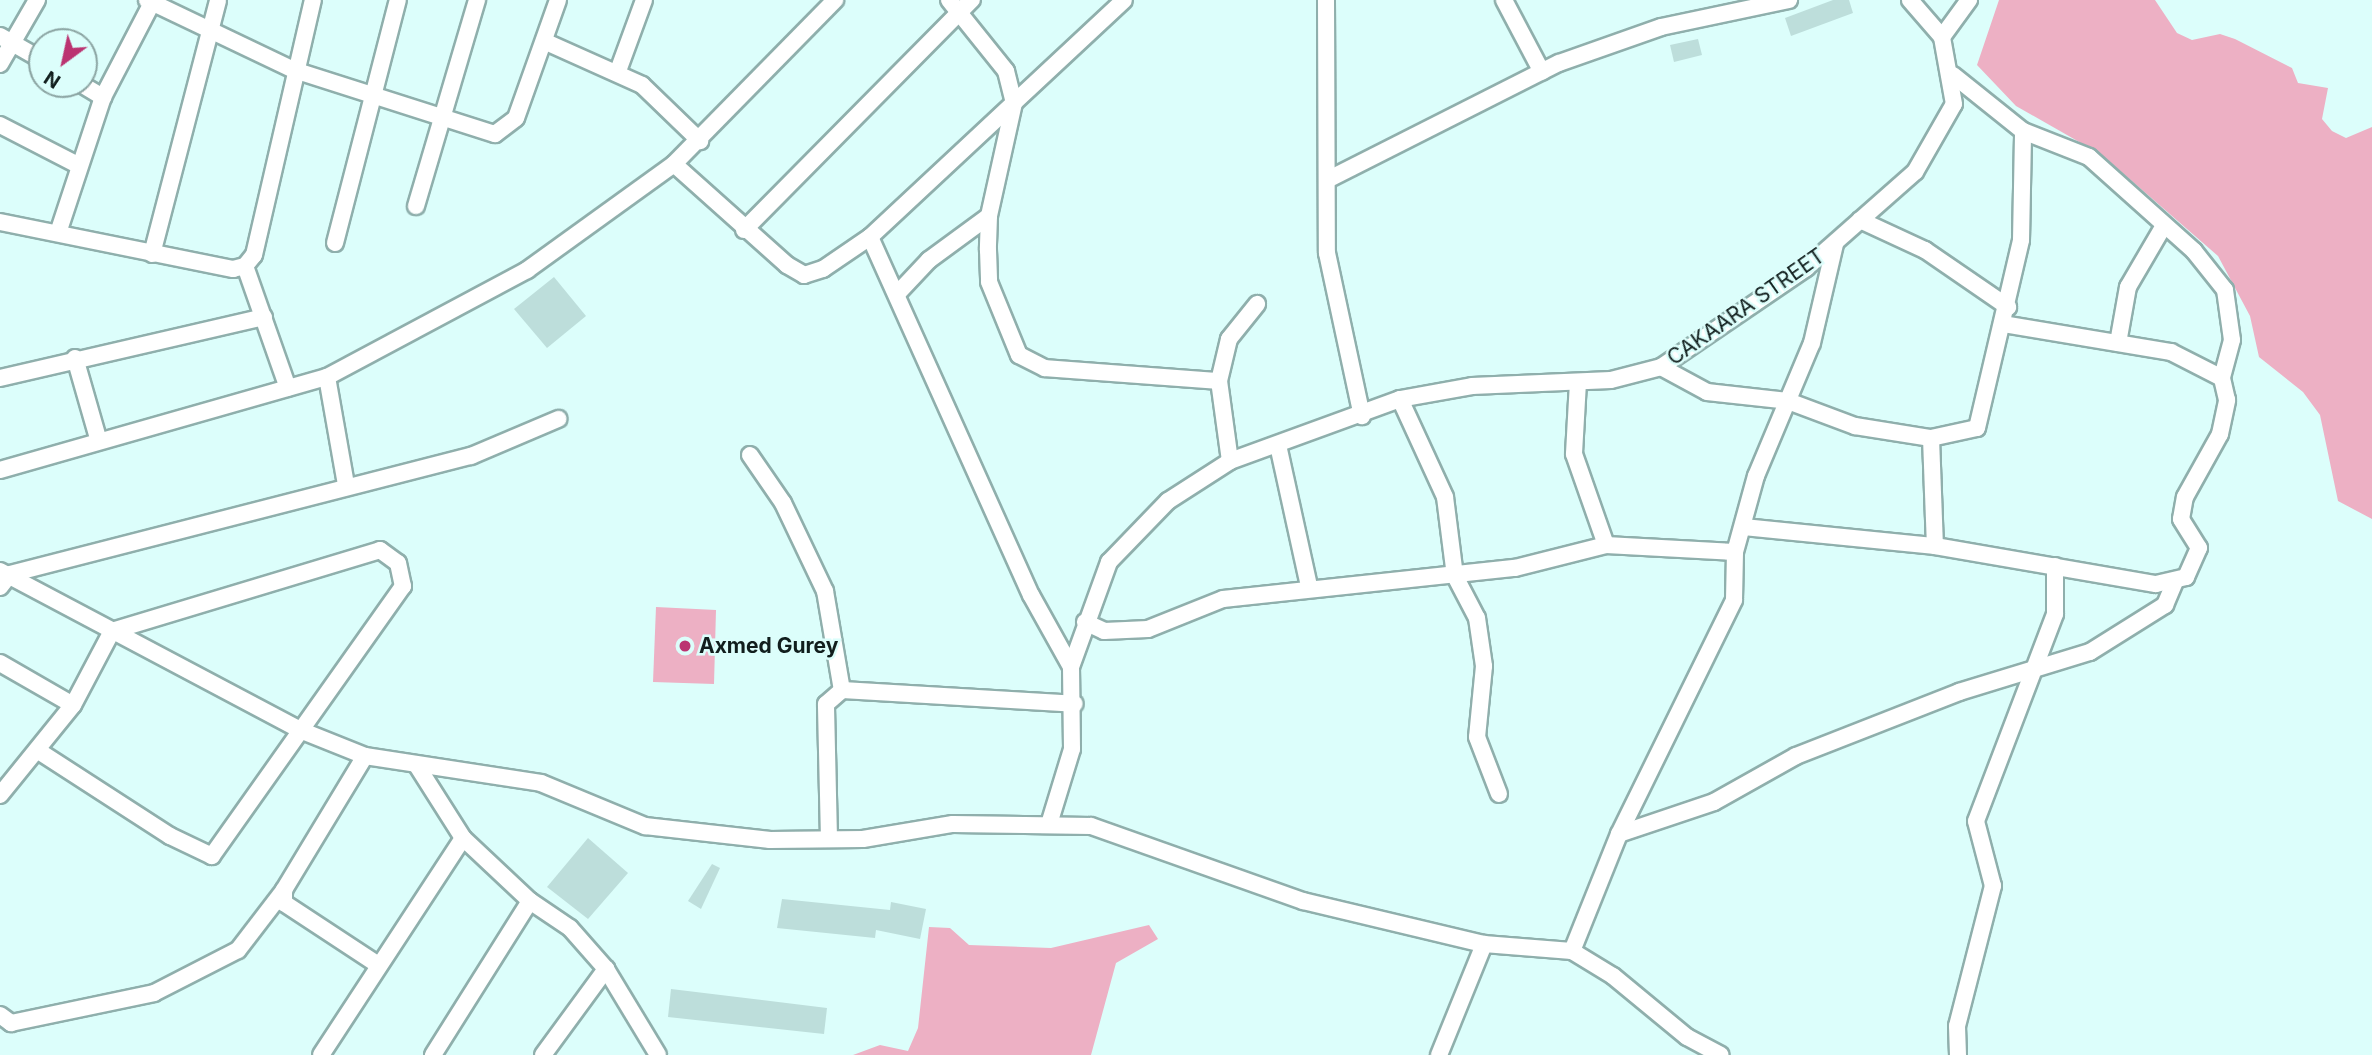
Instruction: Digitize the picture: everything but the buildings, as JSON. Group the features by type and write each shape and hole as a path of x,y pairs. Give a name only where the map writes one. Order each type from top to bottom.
{"street":[{"path":"0,64 6,39 37,0"},
{"path":"152,254 218,0"},
{"path":"0,222 59,230 152,254 233,269 245,266 254,256 294,70 313,0"},
{"path":"335,243 371,95 398,0"},
{"path":"416,206 437,120 478,0"},
{"path":"59,230 76,164 103,97 149,1 208,32 294,70 437,120 495,134 508,130 546,42 558,0"},
{"path":"618,71 645,0"},
{"path":"0,470 97,438 327,377 527,270 674,164 701,141 835,0"},
{"path":"744,230 954,6 972,0"},
{"path":"674,164 744,230 804,275 870,237 1124,0"},
{"path":"1326,0 1323,108 1331,178 1327,253 1363,415"},
{"path":"1504,0 1542,72"},
{"path":"1331,178 1542,72 1661,27 1789,0"},
{"path":"1910,0 1942,37 1969,0"},
{"path":"954,6 1006,71 1014,103 989,216 989,282 1005,329 1032,366 1219,381"},
{"name":"CAKAARA STREET","path":"1071,667 1085,622 1109,562 1168,501 1230,461 1363,415 1400,399 1472,386 1578,382 1661,367 1835,244 1915,172 1942,134 1954,104 1953,75 1942,37"},
{"path":"6,39 28,52"},
{"path":"546,42 618,71 657,96 701,141"},
{"path":"1744,527 1936,546 2055,566 2175,581 2186,577 2197,557 2199,548 2181,519 2185,497 2220,435 2227,400 2222,378 2232,340 2225,290 2194,251 2163,227 2089,156 2023,131 1953,75"},
{"path":"98,94 103,97"},
{"path":"0,125 76,164"},
{"path":"1661,367 1707,392 1788,401 1855,426 1931,438 1977,428 2008,307 2027,174 2023,131"},
{"path":"897,295 929,260 989,216"},
{"path":"1860,220 1924,250 2008,307"},
{"path":"2118,343 2128,287 2163,227"},
{"path":"870,237 1031,595 1071,667 1075,704 1072,749 1050,821"},
{"path":"1572,951 1619,834 1715,650 1734,600 1735,552 1756,476 1812,343 1835,244"},
{"path":"245,266 288,388"},
{"path":"1230,461 1219,381 1229,338 1257,304"},
{"path":"0,378 75,358 264,317"},
{"path":"2004,324 2171,352 2222,378"},
{"path":"75,358 97,438"},
{"path":"327,377 346,485"},
{"path":"1578,382 1574,454 1606,545"},
{"path":"1400,399 1445,498 1455,576 1477,618 1484,666 1477,737 1499,794"},
{"path":"3,577 346,485 471,456 558,419"},
{"path":"1931,438 1936,546"},
{"path":"1278,445 1309,586"},
{"path":"750,455 783,503 825,592 842,690"},
{"path":"1085,622 1104,631 1148,629 1223,599 1309,586 1455,576 1606,545 1735,552"},
{"path":"0,795 72,705 112,631 380,550 398,563 403,586 212,856 170,836 37,750"},
{"path":"1958,1055 1957,1026 1993,887 1976,821 2055,614 2055,566"},
{"path":"3,577 300,730 365,756 541,783 645,826 770,840 829,839 1050,821 1091,825 1303,901 1484,944 1572,951 1613,976 1687,1037 1721,1055"},
{"path":"1619,834 1714,802 1796,756 1959,692 2090,652 2152,615 2174,592 2175,581"},
{"path":"0,663 72,705"},
{"path":"829,839 826,704 842,690 1075,704"},
{"path":"0,1015 11,1023 154,993 238,950 285,890 365,756"},
{"path":"416,764 463,838 530,901 570,928 606,969 658,1055"},
{"path":"329,1052 377,964 463,838"},
{"path":"285,890 292,912 377,964"},
{"path":"433,1055 530,901"},
{"path":"1439,1055 1484,944"},
{"path":"543,1055 606,969"},
{"path":"1687,1037 1697,1055"}],"shaded area":[{"path":"1999,0 2155,0 2177,33 2192,40 2220,34 2235,39 2292,68 2298,83 2328,88 2322,119 2332,131 2346,138 2372,127 2372,519 2338,501 2320,415 2303,392 2259,357 2250,316 2218,256 2102,155 2016,106 1977,65"},
{"name":"Axmed Gurey","path":"656,607 716,610 714,684 653,682"},
{"path":"1149,925 1158,939 1116,963 1091,1055 853,1055 880,1045 908,1051 918,1028 929,927 950,928 969,945 1051,948"}],"place":[{"name":"Axmed Gurey","path":"685,646"}]}
